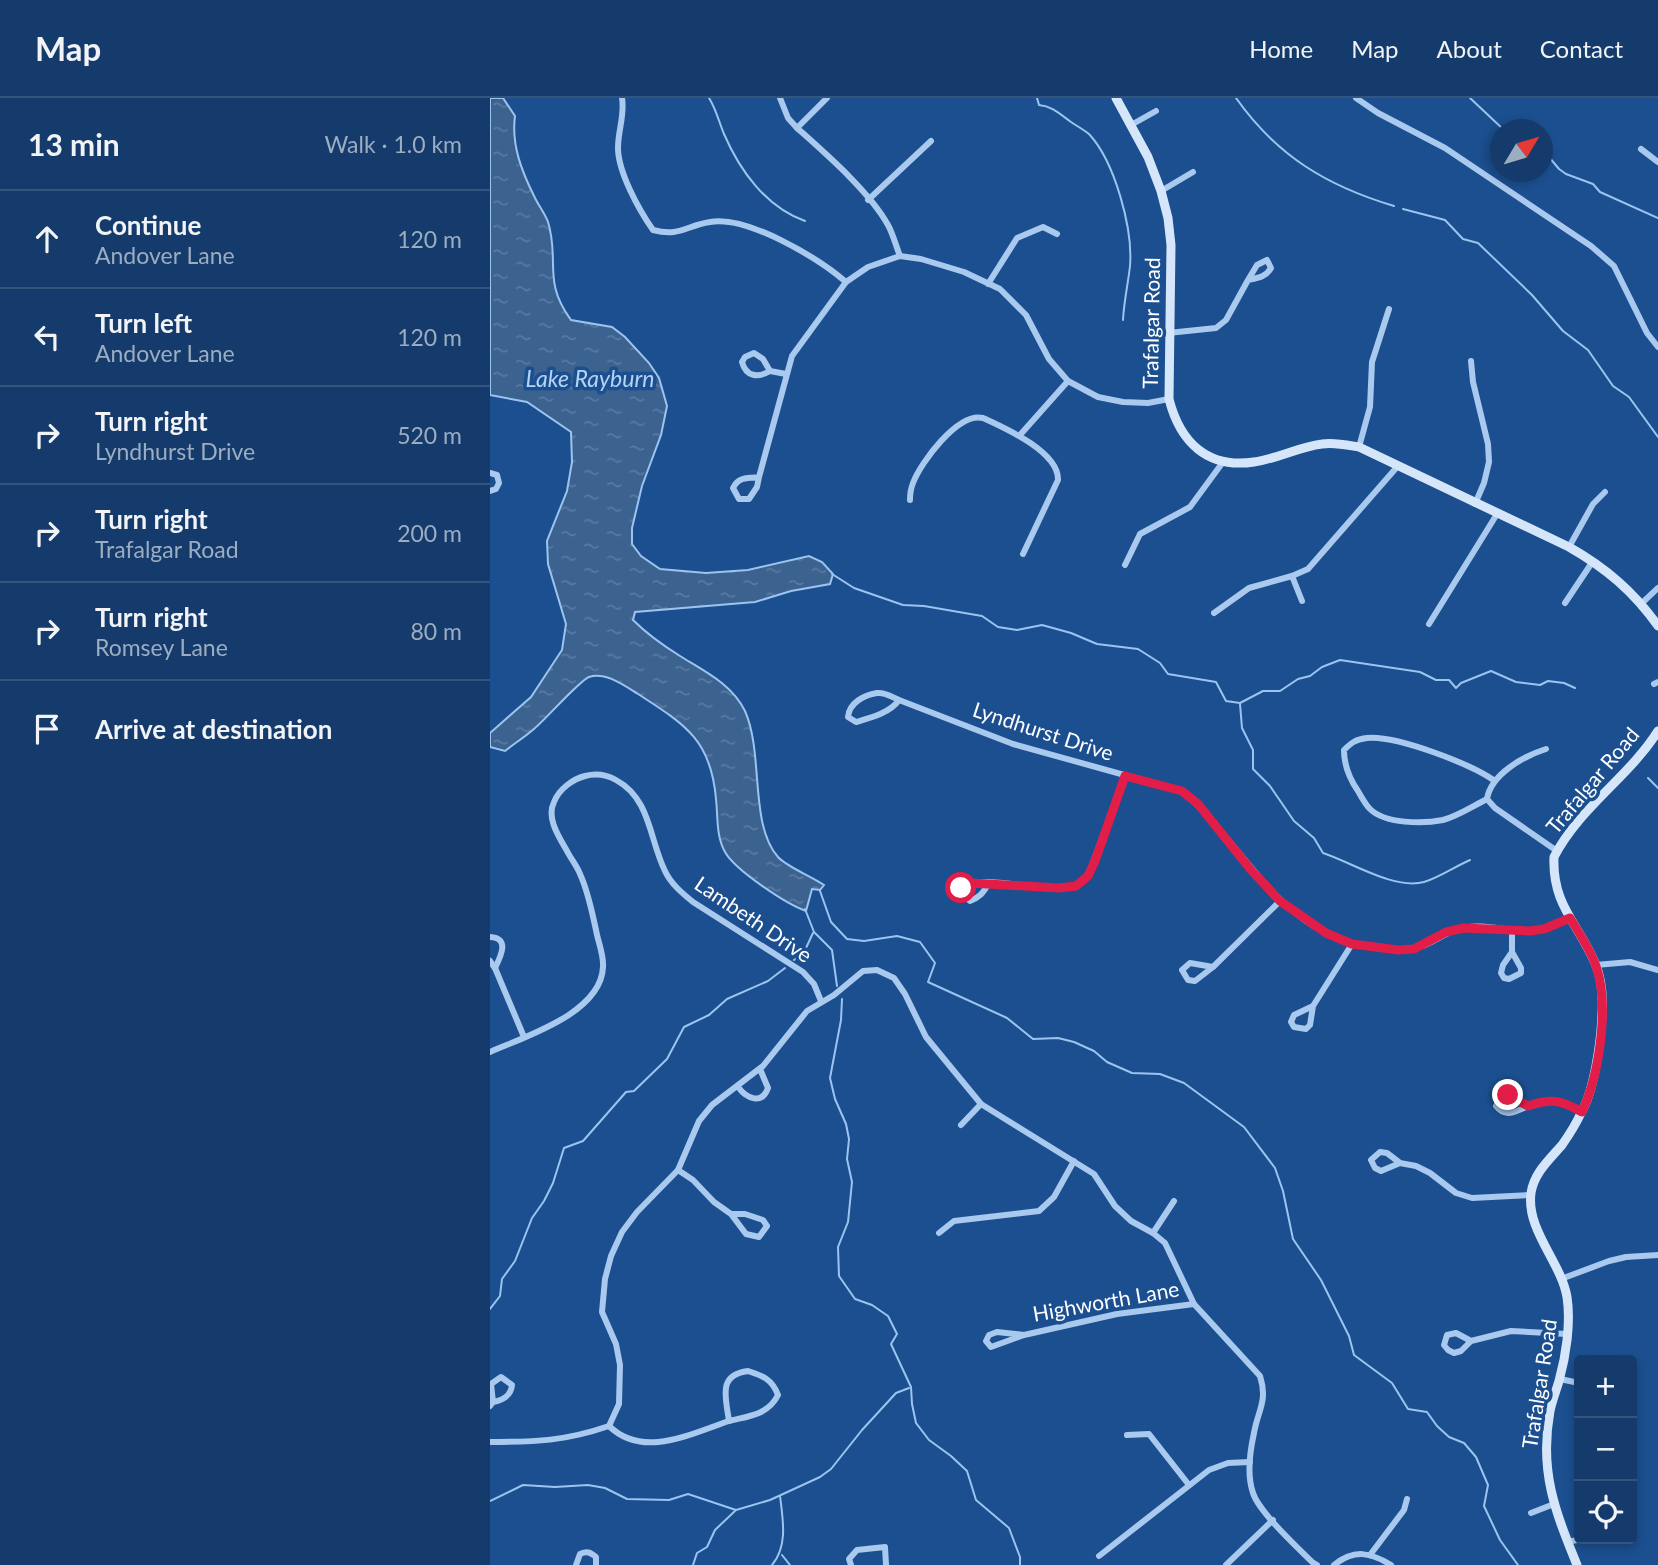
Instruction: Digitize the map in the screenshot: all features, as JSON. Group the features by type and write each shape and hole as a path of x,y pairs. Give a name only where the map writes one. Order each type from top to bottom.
{"street":[{"path":"622,98 624,110 618,151 620,164 653,230 668,234 712,221 736,225 773,236 827,266 846,282"},
{"path":"780,98 788,118 831,158 887,224 900,256"},
{"path":"797,128 827,98"},
{"name":"Trafalgar Road","path":"1116,98 1161,191 1168,218 1171,245 1169,399 1174,417 1183,434 1204,454 1223,462"},
{"path":"1356,98 1364,105 1445,148 1591,246 1614,267 1647,333 1658,347"},
{"path":"1131,125 1156,111"},
{"path":"868,200 931,141"},
{"path":"1641,149 1658,162"},
{"path":"1161,191 1193,173"},
{"path":"988,284 1017,237 1043,227 1057,234"},
{"path":"759,477 740,478 735,482 733,488 739,499 750,499 757,486 792,356 846,282 868,267 900,256 921,259 964,272 1000,289 1021,309 1049,359 1068,381 1098,397 1148,403 1169,399"},
{"path":"1168,333 1216,328 1226,320 1248,280"},
{"path":"1359,447 1370,408 1372,362 1389,309"},
{"path":"1471,361 1473,382 1488,444 1489,463 1475,504"},
{"path":"770,371 786,374"},
{"path":"1020,435 1068,381"},
{"path":"910,500 912,485 928,459 963,421 983,418 1020,435 1055,464 1058,474 1058,480 1023,554"},
{"path":"1125,565 1140,534 1190,508 1223,462 1256,462 1324,443 1359,447 1593,561 1617,578 1642,603 1658,626"},
{"path":"1214,613 1249,588 1308,569 1397,467"},
{"path":"490,473 497,475 499,483 496,489 490,491"},
{"path":"1569,547 1593,504 1605,492"},
{"path":"1429,624 1497,514"},
{"path":"1565,603 1593,561"},
{"path":"1292,576 1302,601"},
{"path":"1642,603 1658,587"},
{"name":"Lyndhurst Drive","path":"899,700 894,707 866,719 856,722 848,717 849,709 855,702 877,693 888,694 1013,744 1182,791 1198,804 1251,870 1280,901 1326,933 1352,944 1398,950 1414,949 1446,932 1464,928 1530,931 1544,929 1570,918"},
{"name":"Trafalgar Road","path":"1577,1565 1554,1504 1545,1453 1550,1408 1560,1379 1567,1334 1567,1299 1561,1279 1534,1221 1531,1195 1536,1178 1563,1143 1589,1097 1602,1017 1596,965 1557,894 1554,857 1586,812 1648,746 1658,731"},
{"path":"1487,799 1445,819 1426,822 1387,818 1371,810 1359,794 1344,762 1344,750 1354,740 1369,737 1391,741 1447,757 1495,781"},
{"path":"1487,799 1489,788 1495,781 1514,765 1546,749"},
{"name":"Lambeth Drive","path":"490,1052 588,1002 600,985 603,965 588,900 580,873 552,821 553,803 563,788 577,778 594,774 612,778 628,787 640,801 658,856 666,874 678,890 803,972 814,984 821,1001"},
{"path":"989,883 1059,888 1076,886 1088,876 1095,861 1125,776"},
{"path":"1487,799 1495,808 1557,850"},
{"path":"1213,967 1280,901"},
{"path":"1512,929 1512,952"},
{"path":"490,937 498,938 503,948 495,968"},
{"path":"1313,1006 1352,944"},
{"path":"490,961 524,1037"},
{"path":"1596,965 1630,962 1658,970"},
{"path":"490,1442 549,1441 580,1436 609,1426 619,1404 620,1365 616,1344 601,1312 611,1256 622,1232 637,1212 678,1170 699,1121 712,1105 760,1069 807,1011 834,995 863,971 877,970 894,978 926,1037 981,1104 1094,1174 1115,1206 1130,1221 1165,1243 1194,1304 1260,1376 1265,1391 1250,1462 1253,1493 1262,1509 1317,1565"},
{"path":"738,1087 748,1098 762,1097 768,1088 760,1069"},
{"path":"1528,1106 1545,1100 1558,1101 1582,1112"},
{"path":"961,1125 981,1104"},
{"path":"939,1233 954,1222 1039,1210 1054,1197 1074,1161"},
{"path":"1400,1163 1430,1173 1456,1193 1472,1198 1531,1195"},
{"path":"678,1170 731,1214 746,1234 759,1237 765,1232 767,1226 763,1220 745,1214 731,1214"},
{"path":"1153,1233 1174,1201"},
{"path":"1561,1279 1609,1261 1658,1255"},
{"name":"Highworth Lane","path":"1024,1335 997,1332 989,1335 986,1341 990,1347 1024,1335 1117,1314 1194,1304"},
{"path":"1471,1340 1511,1331 1567,1334"},
{"path":"609,1426 620,1437 636,1443 663,1443 762,1412 773,1405 778,1395 775,1385 767,1378 748,1371 736,1373 727,1381 725,1394 729,1421"},
{"path":"1560,1379 1574,1382"},
{"path":"1127,1435 1149,1434 1189,1485"},
{"path":"1099,1556 1189,1485 1219,1465 1250,1462"},
{"path":"1370,1555 1404,1510 1407,1499"},
{"path":"1531,1513 1554,1504"},
{"path":"1226,1565 1273,1520"},
{"path":"1567,1542 1574,1541"},
{"path":"851,1565 849,1559 857,1550 886,1547 886,1565"},
{"path":"576,1565 580,1554 585,1552 596,1557 596,1565"},
{"path":"1334,1565 1344,1557 1358,1553 1376,1556 1391,1565"}],"water":[{"name":"Lake Rayburn","path":"490,98 503,98 515,116 515,137 522,168 548,222 553,248 554,282 562,306 571,320 612,327 649,363 659,378 667,406 661,435 642,486 632,528 632,544 641,556 660,569 706,573 748,570 809,556 822,562 833,574 830,584 791,591 755,602 635,612 633,620 662,644 717,679 733,693 745,711 754,747 763,826 769,843 782,861 824,885 820,890 812,889 806,911 762,886 739,868 725,852 720,840 713,778 701,747 682,725 621,684 602,676 589,677 535,728 505,751 490,747 490,733 531,697 562,650 566,624 548,564 547,541 567,491 572,462 571,432 527,402 490,395"}],"waterway":[{"path":"709,98 730,148 746,174 778,207 805,221"},
{"path":"1037,98 1039,105 1056,111 1089,134 1107,161 1114,178 1129,234 1130,266 1123,320"},
{"path":"1236,98 1269,137 1305,166 1347,189 1394,206"},
{"path":"1470,98 1492,119"},
{"path":"1553,162 1566,174 1593,184 1600,192 1658,218"},
{"path":"1403,209 1445,220 1463,239 1478,243 1532,295 1563,331 1588,350 1613,386 1629,397 1658,437"},
{"path":"832,574 854,588 903,605 982,616 998,627 1017,630 1042,625 1097,644 1138,649 1160,663 1168,674 1216,682 1226,701 1240,703 1263,691 1280,691 1298,679 1310,676 1322,667 1340,660 1420,672 1436,680 1449,680 1456,688 1461,683 1491,671 1516,682 1540,685 1548,681 1575,688"},
{"path":"1240,704 1242,728 1253,750 1253,769 1270,786 1294,821 1314,838 1323,853 1386,879 1412,883 1424,882 1470,860"},
{"path":"1648,778 1658,788"},
{"path":"820,891 831,922 847,939 864,941 897,936 920,942 935,963 928,982 1007,1018 1033,1039 1058,1038 1074,1042 1132,1073 1160,1074 1184,1083 1244,1127 1275,1168 1283,1191 1293,1239 1321,1280 1349,1336 1354,1355 1392,1383 1408,1409 1427,1412 1437,1426 1449,1437 1464,1443 1476,1457 1488,1485 1484,1506 1500,1540 1518,1565"},
{"path":"805,909 814,932 832,950 837,986"},
{"path":"794,960 806,948 813,933"},
{"path":"490,1309 500,1296 502,1279 515,1261 532,1218 553,1183 564,1148 583,1141 626,1092 634,1091 667,1059 684,1027 709,1015 727,999 768,981 785,968"},
{"path":"842,999 841,1020 830,1078 835,1099 846,1124 849,1139 847,1159 852,1182 848,1222 838,1247 839,1276 855,1299 872,1305 888,1316 897,1334 891,1344 911,1387 916,1423 929,1440 967,1471 976,1500 1009,1528 1020,1557 1020,1565"},
{"path":"693,1565 697,1553 707,1547 715,1530 736,1510 770,1500 820,1477 831,1469 896,1393 909,1388"},
{"path":"490,1501 523,1485 588,1485 605,1488 627,1499 669,1500 688,1494 736,1510"},
{"path":"772,1565 782,1541 780,1496"},
{"path":"782,1555 790,1565"}],"route":[{"path":"961,888 970,883 1059,888 1076,886 1088,876 1095,861 1125,776 1182,791 1198,804 1251,870 1280,901 1326,933 1352,944 1398,950 1414,949 1446,932 1464,928 1530,931 1544,929 1570,918 1596,965 1600,983 1602,1017 1589,1097 1582,1112 1558,1101 1545,1100 1528,1106 1508,1095"}]}
